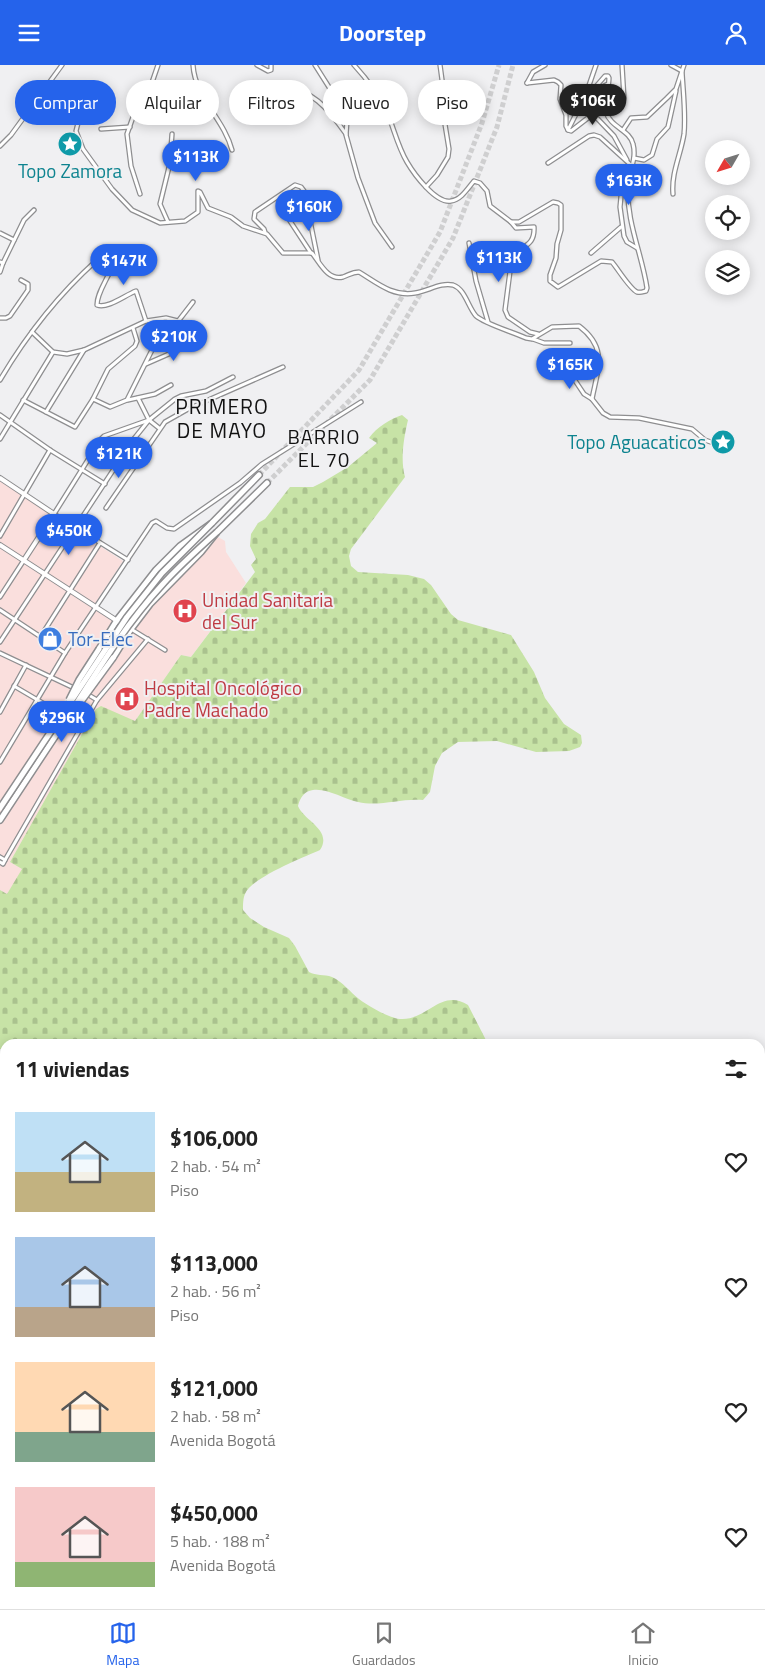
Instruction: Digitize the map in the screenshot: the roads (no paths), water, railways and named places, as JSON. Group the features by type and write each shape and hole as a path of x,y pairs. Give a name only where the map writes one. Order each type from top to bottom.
{"highway":[{"path":"0,808 141,598 175,559 260,475"},
{"path":"0,820 103,662 142,607 174,572 267,483"},
{"path":"65,709 70,695 116,621 150,578 180,546 212,523"},
{"path":"62,726 86,697 131,629 162,590 201,552 217,531"}],"street":[{"path":"0,146 11,135 62,65"},
{"path":"140,194 131,166 127,134 133,117 147,97 158,65"},
{"path":"194,65 197,85 227,135 232,150"},
{"path":"257,65 268,71 271,70 272,65"},
{"path":"315,65 346,114 346,135 358,178 370,211 392,247"},
{"path":"354,65 363,75 387,112 394,135 407,163 426,187 440,199 450,202 457,199 474,181 480,183 486,191 490,206 516,227 534,227 531,241 512,256 505,309 508,317 530,332 538,334"},
{"path":"426,187 437,175 448,157 449,149 442,107 443,87 440,65"},
{"path":"545,65 533,72 527,83 554,80 561,85 560,99 566,115 568,130"},
{"path":"568,130 586,94 595,65"},
{"path":"622,65 624,98"},
{"path":"671,65 682,71"},
{"path":"634,158 644,160 652,155 657,139 668,127 676,89 684,65"},
{"path":"673,195 673,184 684,133 682,71"},
{"path":"511,222 520,223 553,202 558,203 561,205 561,230 550,281 558,287 601,261 612,262 636,292 646,291 647,288 631,213 628,185 633,167 634,145 631,139 610,121 606,111 609,78 605,76 592,91 586,94"},
{"path":"568,130 571,131 593,114 604,86 609,83"},
{"path":"623,131 631,118 647,117 676,89"},
{"path":"313,98 328,111 346,135"},
{"path":"593,114 614,136 628,162"},
{"path":"78,125 77,137 90,159 122,201 132,210 160,223 185,221 196,215 198,191 205,205 211,211 231,217 243,226 265,233"},
{"path":"101,129 130,127"},
{"path":"168,223 160,204 170,163 172,134"},
{"path":"548,163 589,136 594,135 600,137 633,167"},
{"path":"633,167 622,185 620,196 624,236 627,242 637,248"},
{"path":"312,253 282,253 254,219 255,212 295,185 298,185 304,191 318,261"},
{"path":"0,272 2,262 24,221 34,210"},
{"path":"290,221 321,266 329,274 343,277 359,272 383,288 401,293 415,293 441,285 455,286 462,292 477,317 544,343 570,343"},
{"path":"591,253 622,226"},
{"path":"0,233 14,240"},
{"path":"469,243 476,281 488,322"},
{"path":"111,271 120,271 137,248"},
{"path":"115,253 111,271 100,293 97,305 107,305 136,291 146,321"},
{"path":"0,380 1,374 32,332 76,278 97,260"},
{"path":"0,318 10,316 28,290 28,285 21,280"},
{"path":"128,400 153,348 170,333 192,302"},
{"path":"32,332 53,352 67,354 84,350 146,321 166,318 178,321"},
{"path":"532,339 552,327 579,326 595,341 599,355 599,366 592,399"},
{"path":"23,400 75,427 94,399 108,369 135,346 137,341 133,328"},
{"path":"146,364 194,343"},
{"path":"46,412 84,350"},
{"path":"0,439 53,352"},
{"path":"560,365 574,379 584,394 592,399 603,413 610,417 639,418 692,429 705,440 722,446"},
{"path":"106,508 159,428 165,422 188,409 283,367"},
{"path":"0,642 133,440 149,420 181,396 206,391 234,377"},
{"path":"94,399 110,407 154,393 171,385"},
{"path":"138,398 149,420 159,428"},
{"path":"0,762 65,653 152,523 156,521 167,528 174,529 240,483 262,464 360,402"},
{"path":"0,415 50,450 105,484"},
{"path":"0,597 104,436 149,420"},
{"path":"0,536 50,450"},
{"path":"0,478 128,560"},
{"path":"41,636 100,543"},
{"path":"0,545 116,621 165,650"},
{"path":"0,610 65,653"},
{"path":"1,863 6,860 97,700 148,639"},
{"path":"0,653 97,700"},
{"path":"0,712 26,665"},
{"path":"14,686 53,709"},
{"path":"0,857 6,860"}],"tunnel":[{"path":"259,475 359,370 440,232 482,123 499,65"},
{"path":"267,483 370,380 453,238 497,127 513,65"}],"place":[{"name":"Topo Zamora","path":"70,144"},
{"name":"Topo Aguacaticos","path":"723,442"},
{"name":"Unidad Sanitaria del Sur","path":"185,611"},
{"name":"Tor-Elec","path":"50,639"},
{"name":"Hospital Oncológico Padre Machado","path":"127,699"}],"district":[{"name":"PRIMERO DE MAYO","path":"222,419"},
{"name":"BARRIO EL 70","path":"324,448"}]}
